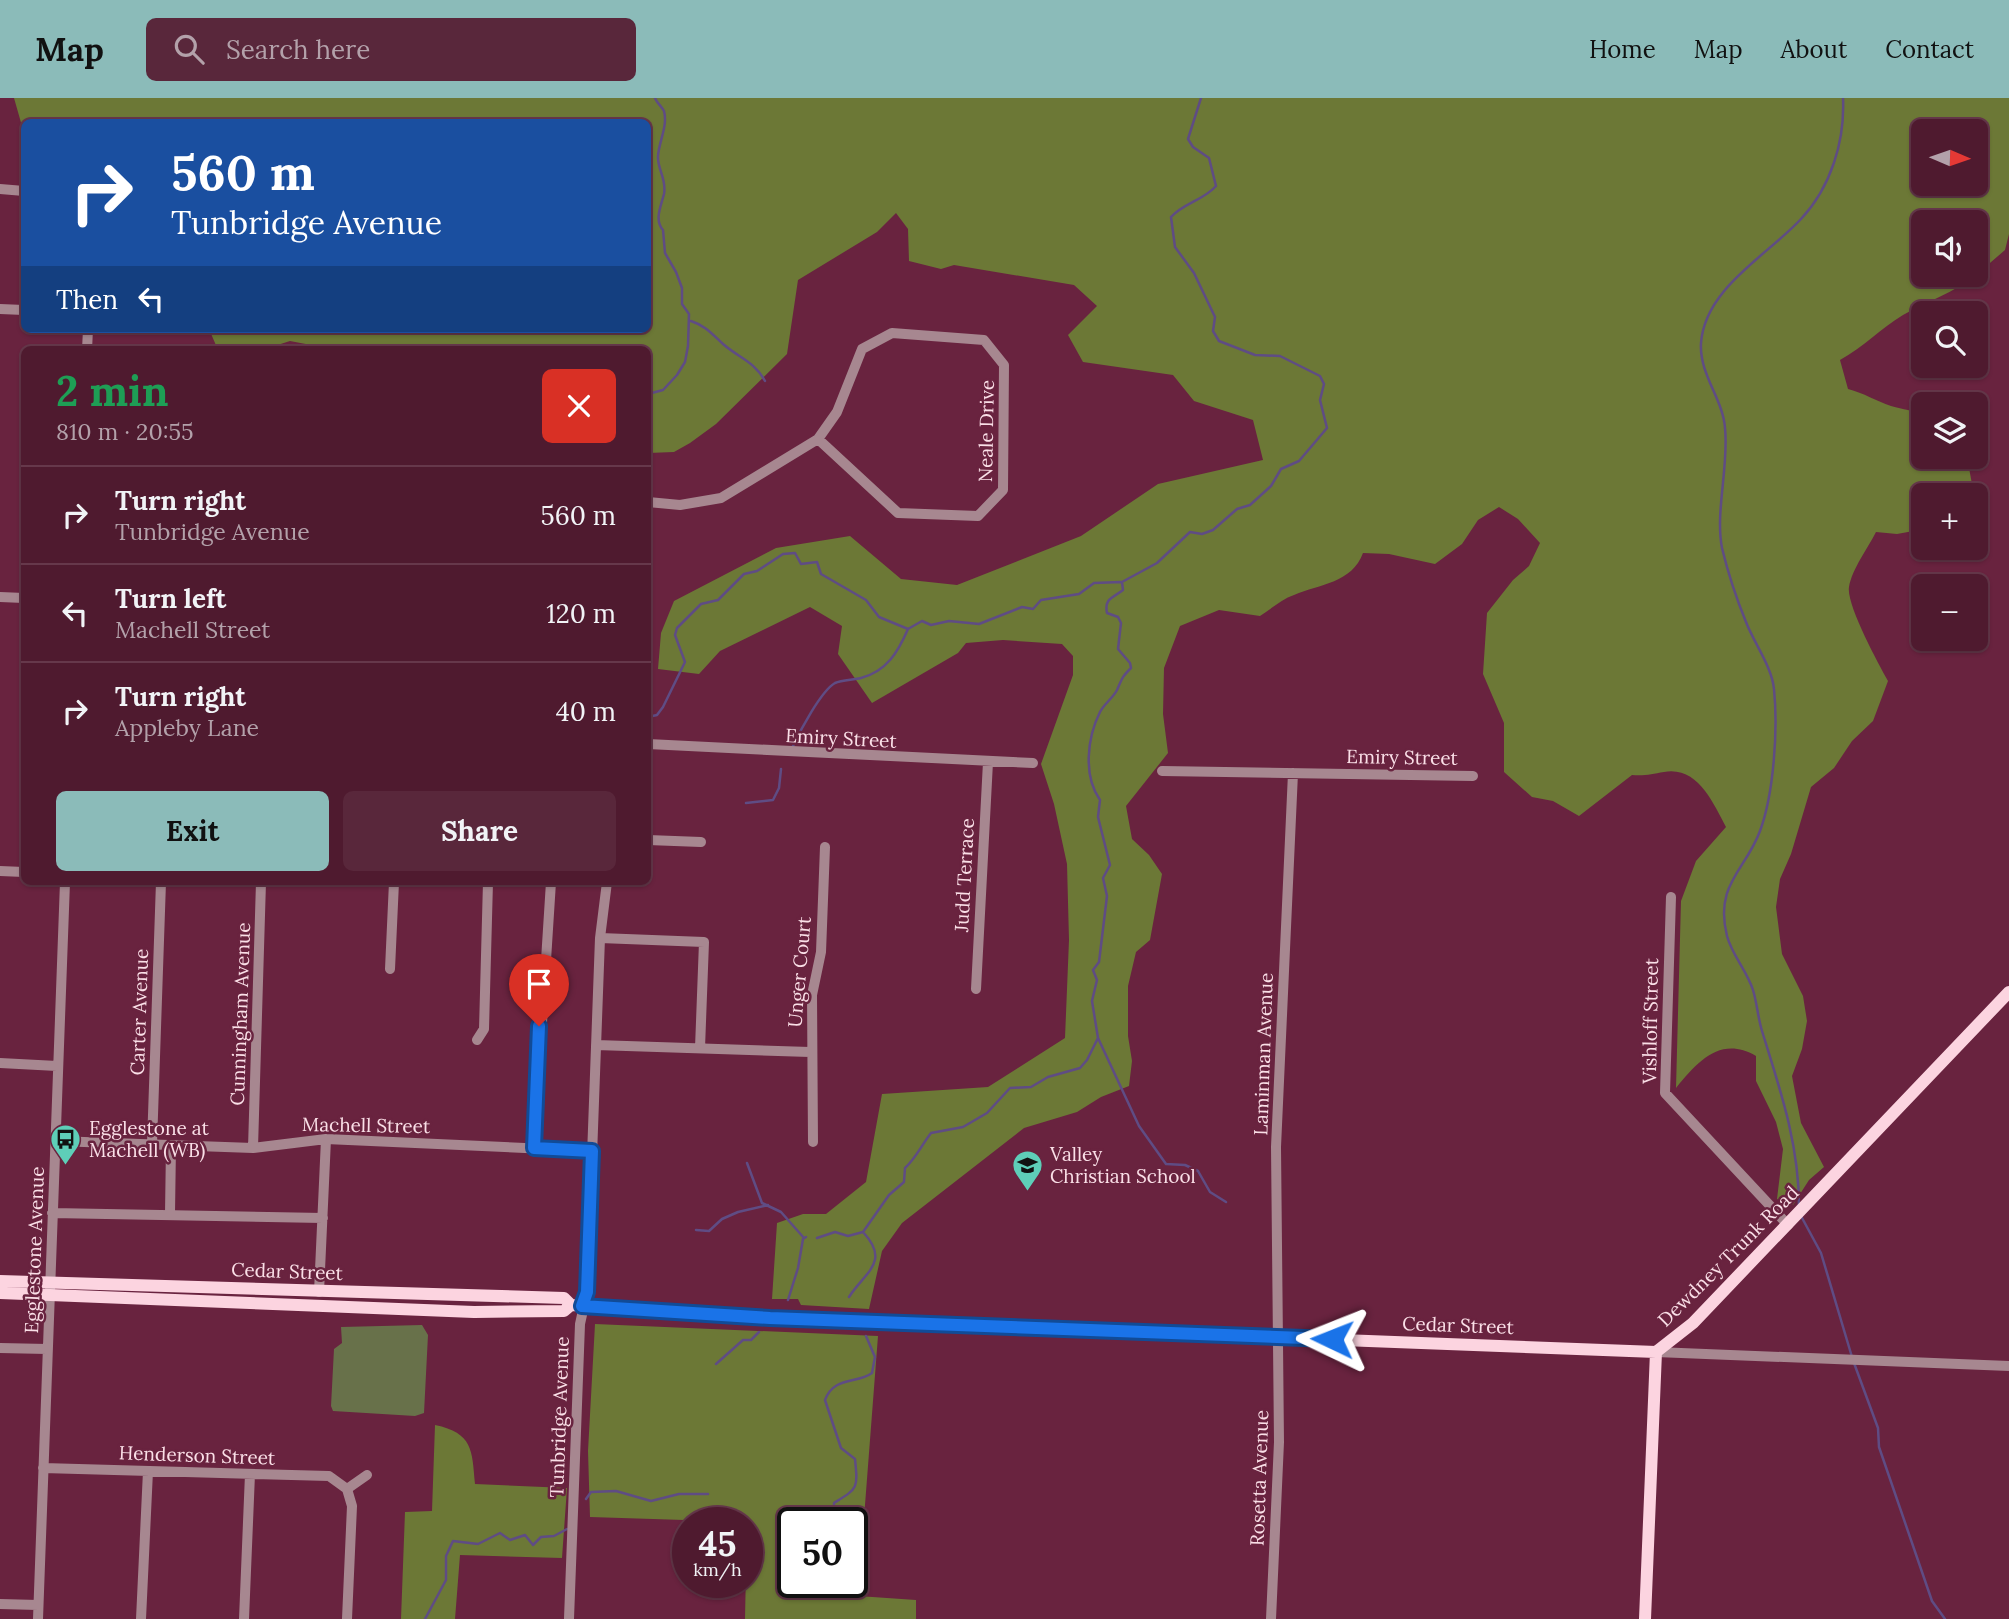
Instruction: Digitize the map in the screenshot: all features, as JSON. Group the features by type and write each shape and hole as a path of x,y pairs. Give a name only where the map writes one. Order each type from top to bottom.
{"main road":[{"name":"Dewdney Trunk Road","path":"1645,1619 1656,1352 1693,1323 2009,992"},
{"name":"Cedar Street","path":"0,1281 50,1288 474,1312 564,1311 577,1306 770,1318 1656,1352"},
{"name":"Cedar Street","path":"0,1293 50,1288 319,1292 564,1298 577,1306"}],"street":[{"path":"0,189 21,191"},
{"path":"0,309 21,310"},
{"name":"Neale Drive","path":"651,502 680,505 721,498 818,439 836,412 862,349 892,333 985,340 1004,365 1003,490 978,516 898,513 818,439"},
{"path":"0,597 21,598"},
{"name":"Emiry Street","path":"651,744 1033,763"},
{"name":"Judd Terrace","path":"976,989 988,762"},
{"name":"Emiry Street","path":"1163,771 1473,776"},
{"name":"Laminman Avenue","path":"1278,1337 1276,1147 1293,773"},
{"path":"651,840 701,842"},
{"name":"Unger Court","path":"813,1142 815,1064 810,1052 812,995 821,952 825,847"},
{"path":"0,871 21,872"},
{"name":"Egglestone Avenue","path":"38,1619 65,885"},
{"name":"Carter Avenue","path":"152,1144 161,885"},
{"name":"Cunningham Avenue","path":"253,1148 261,885"},
{"path":"390,969 394,885"},
{"path":"477,1040 484,1029 488,885"},
{"path":"534,1148 551,885"},
{"name":"Tunbridge Avenue","path":"569,1619 577,1306 587,1292 600,938 607,885"},
{"name":"Vishloff Street","path":"1671,897 1665,1093 1788,1225"},
{"path":"600,938 704,942 700,1048"},
{"path":"596,1045 810,1052"},
{"path":"0,1063 57,1066"},
{"path":"319,1292 326,1139"},
{"name":"Machell Street","path":"56,1141 253,1148 326,1139 592,1151"},
{"path":"170,1213 172,1146"},
{"path":"52,1213 170,1213 323,1218"},
{"name":"Rosetta Avenue","path":"1271,1619 1279,1442 1278,1337"},
{"path":"0,1348 47,1349"},
{"name":"Cedar Street","path":"1656,1352 2009,1366"},
{"name":"Henderson Street","path":"43,1468 329,1476 347,1489"},
{"path":"141,1619 148,1471"},
{"path":"244,1619 250,1474"},
{"path":"347,1619 352,1506 347,1489 368,1475"},
{"path":"0,1604 38,1605"}],"green space":[{"path":"14,98 2009,98 2009,234 2005,250 1988,265 1988,210 1911,210 1911,287 1957,287 1931,301 1911,301 1911,311 1840,360 1848,389 1911,411 1911,469 1969,469 1972,483 1911,483 1911,531 1897,534 1876,532 1857,566 1849,587 1849,595 1864,634 1888,681 1873,721 1852,741 1834,768 1811,787 1791,854 1780,879 1776,907 1782,954 1803,996 1807,1021 1802,1049 1792,1076 1801,1123 1824,1167 1809,1180 1793,1205 1777,1199 1783,1149 1776,1122 1756,1081 1756,1056 1743,1050 1732,1049 1711,1054 1693,1068 1676,1088 1681,901 1696,861 1726,827 1703,788 1695,780 1676,772 1632,775 1579,816 1553,801 1532,797 1504,772 1504,723 1483,674 1487,613 1513,580 1529,566 1540,543 1518,519 1499,507 1478,520 1462,544 1435,564 1389,554 1363,553 1358,563 1343,577 1290,597 1260,616 1219,610 1180,626 1164,668 1163,714 1168,753 1126,806 1132,839 1149,855 1162,874 1150,940 1136,952 1128,986 1128,1036 1132,1061 1129,1086 1101,1097 1077,1112 1024,1128 902,1223 882,1251 869,1309 801,1305 798,1299 772,1299 777,1223 803,1214 826,1214 866,1182 882,1094 988,1087 1065,1038 1069,940 1067,864 1054,804 1041,764 1073,675 1073,656 1062,644 1003,640 966,643 958,653 872,703 838,654 842,626 810,607 720,651 699,674 658,669 661,633 674,601 776,548 850,536 901,579 957,585 1081,536 1158,484 1263,460 1253,420 1194,401 1173,375 1083,362 1068,335 1097,306 1074,285 954,265 941,269 909,261 908,229 896,213 877,232 798,280 787,354 716,424 674,452 651,453 651,346 316,346 290,341 274,346 216,346 211,333 651,333 651,119 21,119 21,122"},
{"path":"595,1324 878,1336 865,1507 777,1507 777,1598 868,1597 916,1600 916,1619 745,1619 745,1598 763,1598 763,1507 672,1507 672,1520 590,1517 588,1451"},
{"path":"422,1325 428,1335 424,1413 415,1416 333,1411 334,1349 342,1343 341,1327"},
{"path":"435,1425 448,1428 464,1438 471,1452 475,1484 567,1488 562,1558 460,1555 455,1619 401,1619 405,1512 432,1511"}],"waterway":[{"path":"651,393 663,390 685,362 689,314 682,304 682,288 676,272 665,253 663,230 659,222 665,189 658,156 665,117 655,98"},
{"path":"817,1238 835,1232 848,1236 863,1232 889,1195 904,1182 905,1168 931,1133 963,1127 987,1113 1010,1088 1031,1087 1048,1077 1080,1068 1087,1060 1098,1038 1092,1001 1097,980 1093,970 1099,962 1107,896 1103,878 1110,865 1098,817 1100,800 1091,780 1090,745 1100,712 1131,668 1118,649 1121,623 1118,617 1107,613 1107,604 1123,590 1122,582 1157,563 1190,532 1202,534 1213,530 1237,509 1250,505 1271,486 1281,469 1299,461 1327,428 1320,400 1324,384 1320,376 1280,356 1255,355 1219,341 1213,331 1215,317 1194,273 1175,247 1171,217 1216,186 1209,158 1193,147 1188,139 1201,98"},
{"path":"1799,1206 1796,1161 1787,1117 1753,990 1729,943 1724,918 1728,890 1754,845 1765,816 1774,761 1775,705 1770,672 1749,630 1722,548 1720,519 1725,428 1720,407 1707,376 1701,343 1705,323 1726,289 1801,219 1820,193 1834,163 1842,131 1843,98"},
{"path":"691,321 705,328 751,364 765,381"},
{"path":"651,716 657,715 663,707 685,662 675,635 677,628 701,604 718,600 744,574 757,571 783,554 795,553 801,564 817,562 821,574 866,600 879,617 908,629 922,621 931,625 949,621 979,624 1022,607 1033,609 1041,600 1079,594 1094,583 1121,582"},
{"path":"793,746 811,712 829,687 878,671 896,653 908,629"},
{"path":"746,803 773,800 779,788 781,769"},
{"path":"1098,1038 1139,1126 1166,1164 1185,1165 1198,1171 1210,1192 1226,1202"},
{"path":"747,1163 762,1203 781,1212 804,1238"},
{"path":"696,1230 709,1231 722,1219 768,1205"},
{"path":"1801,1216 1821,1253 1852,1357"},
{"path":"849,1297 873,1266 875,1259 875,1251 863,1232"},
{"path":"788,1300 803,1239 806,1237"},
{"path":"716,1364 743,1340 751,1340 759,1332"},
{"path":"834,1507 834,1503 855,1487 856,1469 855,1459 841,1448 825,1400 834,1387 872,1373 875,1357 866,1336"},
{"path":"1854,1363 1878,1428 1879,1447 1932,1601 1945,1619"},
{"path":"586,1499 591,1492 616,1491 651,1501 679,1494 708,1494"},
{"path":"425,1619 446,1580 446,1556 453,1541 478,1544 500,1533 510,1540 525,1535 533,1545 541,1537 554,1536 567,1529"}],"place":[{"name":"Egglestone at Machell (WB)","path":"66,1166"},
{"name":"Valley Christian School","path":"1027,1192"}],"route":[{"path":"539,1026 534,1148 592,1151 587,1292 582,1306 770,1318 1332,1339"}]}
